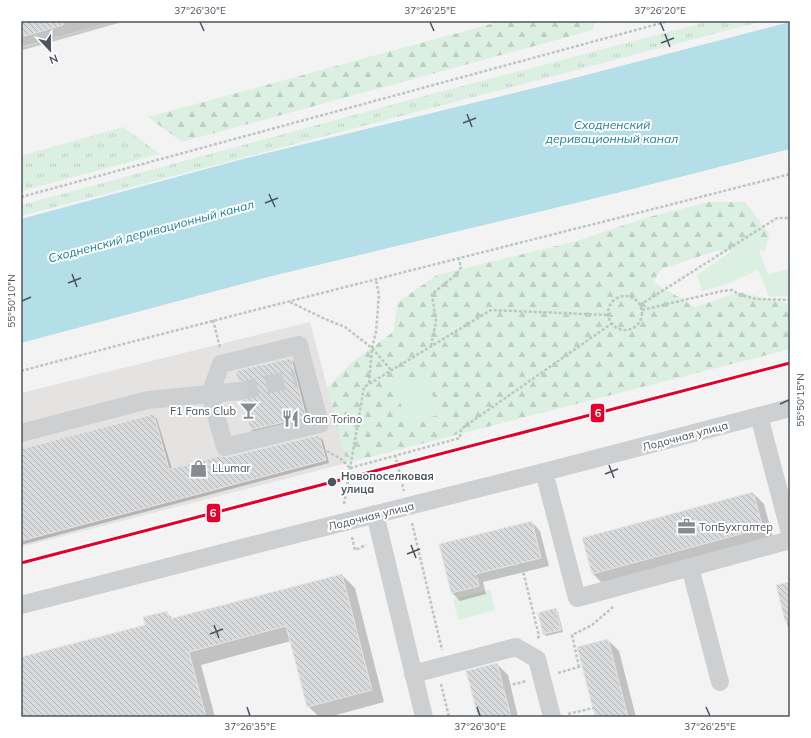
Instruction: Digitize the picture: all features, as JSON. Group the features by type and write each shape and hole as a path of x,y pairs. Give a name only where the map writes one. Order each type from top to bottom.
{"street":[{"path":"299,345 302,376 320,424 225,447 210,394 221,364 299,345"},
{"path":"21,433 148,400 240,391"},
{"name":"Лодочная улица","path":"21,605 790,408"},
{"path":"759,416 790,533"},
{"path":"544,472 577,598 790,540"},
{"path":"375,514 424,717"},
{"path":"690,567 720,682"},
{"path":"413,674 516,648 537,660 558,716"}],"path":[{"path":"21,197 669,21"},
{"path":"21,371 213,320 459,259 790,174"},
{"path":"640,305 777,218 790,218"},
{"path":"431,346 436,321 432,294 458,274 461,267 459,259"},
{"path":"369,384 379,296 376,280"},
{"path":"642,310 732,290 740,295 756,299 790,300"},
{"path":"620,296 632,297 640,305 642,310 641,320 633,328 621,330 611,324 608,315 610,304 614,299 620,296"},
{"path":"289,302 325,320 345,327 372,348 391,370"},
{"path":"344,504 364,386 491,310 608,315"},
{"path":"213,320 221,352"},
{"path":"350,468 460,438 461,429 611,324"},
{"path":"327,451 341,459 350,468"},
{"path":"395,455 405,494"},
{"path":"412,522 445,664 440,681 449,717"},
{"path":"352,534 355,550"},
{"path":"521,563 539,636 528,654"},
{"path":"476,577 522,567"},
{"path":"579,667 572,635 592,625 615,605 619,587"},
{"path":"558,716 593,708"}],"shaded area":[{"path":"310,322 347,463 21,547 21,393"}],"green space":[{"path":"502,21 595,21 593,30 182,142 148,117"},
{"path":"710,21 763,21 21,216 21,205 443,91"},
{"path":"123,127 160,154 21,191 21,156"},
{"path":"709,202 745,202 769,234 765,251 716,251 661,269 653,282 695,307 740,292 790,304 790,349 347,463 327,388 351,363 393,332 398,302 437,275 577,241 645,218"},
{"path":"754,238 768,274 790,269 790,296 769,297 758,270 727,284 702,291 697,275"},
{"path":"427,375 438,415 406,424 395,383"},
{"path":"490,590 495,610 458,620 453,599"}],"water":[{"name":"Сходненский деривационный канал","path":"790,22 790,149 621,192 272,276 21,343 21,219 243,159 567,80"}],"building":[{"path":"21,21 63,21 63,25 21,37"},
{"path":"291,358 306,417 250,430 243,401 249,396 250,390 245,382 238,381 235,371"},
{"path":"154,414 169,469 220,456 227,457 319,435 326,460 21,541 21,449"},
{"path":"753,492 763,528 592,574 582,538"},
{"path":"532,521 541,558 476,574 479,586 451,593 439,544"},
{"path":"342,574 372,690 307,707 286,626 189,652 206,717 21,717 21,657 145,625 143,617 167,611 169,619"},
{"path":"790,582 790,621 785,621 776,585"},
{"path":"556,608 561,630 543,634 538,613"},
{"path":"608,639 628,717 595,717 577,647"},
{"path":"497,663 511,717 478,717 466,671"}],"tunnel":[{"path":"240,391 296,378"}],"railway":[{"path":"21,49 120,21"}],"transit line":[{"name":"6","path":"21,563 790,363"}],"place":[{"name":"F1 Fans Club","path":"249,411"},
{"name":"Gran Torino","path":"290,419"},
{"name":"LLumar","path":"199,468"},
{"name":"Новопоселковая улица","path":"332,482"},
{"name":"ТопБухгалтер","path":"686,527"}]}
